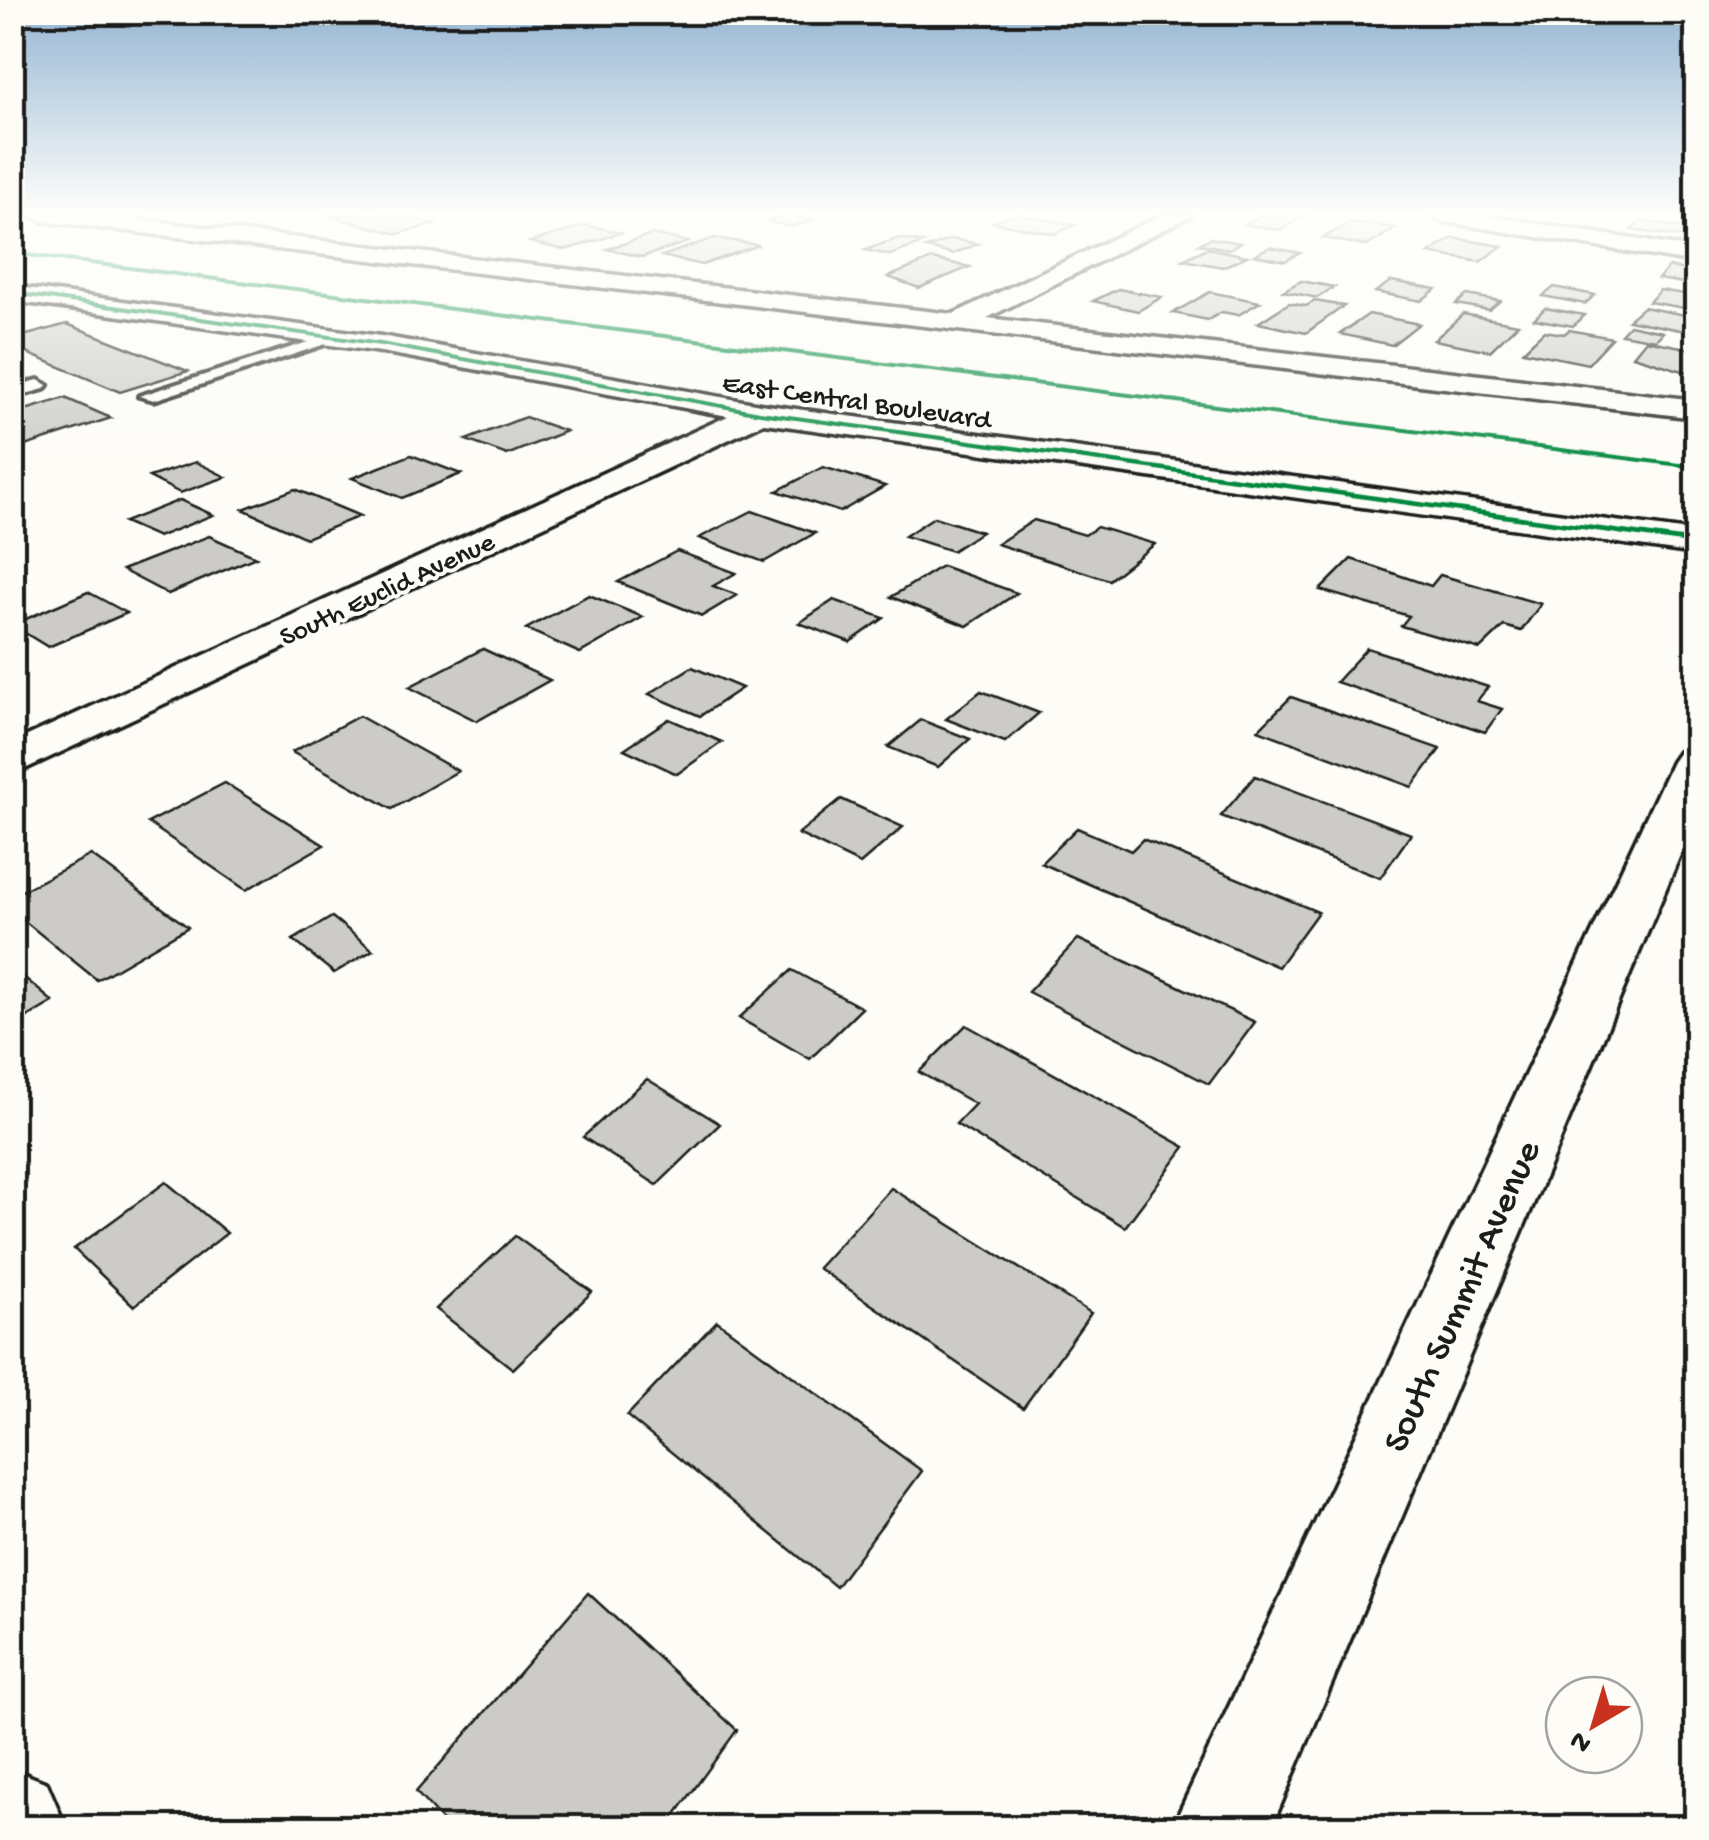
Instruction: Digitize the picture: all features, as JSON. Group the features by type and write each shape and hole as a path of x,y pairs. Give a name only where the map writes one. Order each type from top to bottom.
{"street":[{"name":"East Central Boulevard","path":"66,301 336,338 760,413 1696,543"},
{"path":"774,301 1696,410"},
{"path":"955,322 1000,301"},
{"name":"South Euclid Avenue","path":"12,761 760,413"},
{"name":"South Summit Avenue","path":"1221,1828 1696,762"},
{"path":"12,1818 17,1828"}],"lane":[{"path":"148,396 336,338"},
{"path":"12,393 38,385"}],"building":[{"path":"1093,301 1155,301 1138,311"},
{"path":"1194,301 1260,302 1238,315 1222,312 1208,320 1173,313"},
{"path":"1315,301 1344,306 1306,333 1258,323 1289,303 1306,306"},
{"path":"1460,301 1500,301 1489,310 1456,304"},
{"path":"1696,301 1696,310 1649,302"},
{"path":"1643,307 1696,317 1696,333 1628,320"},
{"path":"1545,308 1584,315 1573,326 1534,319"},
{"path":"1369,314 1419,324 1392,345 1340,334"},
{"path":"1463,314 1518,324 1490,351 1434,340"},
{"path":"67,324 188,371 120,392 12,347 12,339"},
{"path":"1629,325 1663,332 1656,340 1621,334"},
{"path":"1569,330 1612,338 1588,364 1523,351 1544,331 1564,334"},
{"path":"1646,340 1696,350 1696,368 1686,372 1633,356"},
{"path":"65,398 111,418 19,448 12,445 12,414"},
{"path":"525,417 566,431 507,455 466,440"},
{"path":"411,455 461,474 402,498 352,478"},
{"path":"196,462 226,477 180,493 149,477"},
{"path":"823,467 885,486 840,512 777,491"},
{"path":"295,489 360,516 306,538 243,509"},
{"path":"180,500 213,515 158,537 124,522"},
{"path":"752,511 815,533 764,562 699,538"},
{"path":"934,517 981,532 952,551 905,536"},
{"path":"1034,520 1085,535 1097,527 1155,544 1109,580 997,544"},
{"path":"209,536 256,557 168,594 122,570"},
{"path":"677,551 736,573 713,586 737,595 702,616 618,582"},
{"path":"1351,559 1431,586 1440,575 1541,604 1521,631 1504,626 1480,649 1401,626 1409,616 1320,590"},
{"path":"942,566 1017,593 967,626 891,597"},
{"path":"88,592 127,613 48,647 12,625"},
{"path":"589,595 643,617 580,653 526,629"},
{"path":"834,600 884,618 850,642 799,623"},
{"path":"1367,648 1488,687 1477,701 1502,709 1485,732 1336,682"},
{"path":"483,649 550,680 477,721 409,687"},
{"path":"692,667 742,688 700,716 649,694"},
{"path":"981,691 1039,713 1005,742 946,719"},
{"path":"1291,697 1440,749 1412,787 1258,730"},
{"path":"359,716 458,771 392,809 292,752"},
{"path":"669,719 722,742 677,774 624,749"},
{"path":"921,720 970,739 938,767 888,747"},
{"path":"1255,776 1411,834 1380,878 1221,816"},
{"path":"225,783 324,845 246,890 148,823"},
{"path":"841,799 903,827 860,864 798,834"},
{"path":"1077,828 1131,851 1143,839 1318,912 1278,967 1041,863"},
{"path":"91,855 188,927 97,980 12,911 12,896"},
{"path":"332,917 373,950 334,973 293,940"},
{"path":"1078,939 1255,1022 1209,1084 1028,992"},
{"path":"12,967 53,1002 12,1026"},
{"path":"792,970 862,1008 810,1059 739,1018"},
{"path":"966,1025 1185,1147 1125,1227 956,1124 975,1104 919,1072"},
{"path":"647,1079 720,1124 657,1185 583,1137"},
{"path":"166,1182 227,1233 134,1306 74,1249"},
{"path":"891,1188 1091,1313 1023,1408 818,1268"},
{"path":"515,1236 592,1292 513,1369 436,1309"},
{"path":"717,1321 922,1471 836,1587 627,1416"},
{"path":"588,1593 737,1730 666,1828 449,1828 416,1792"}],"cycle path":[{"path":"69,301 381,344 760,413 1696,543"},
{"path":"389,301 1696,467"}]}
